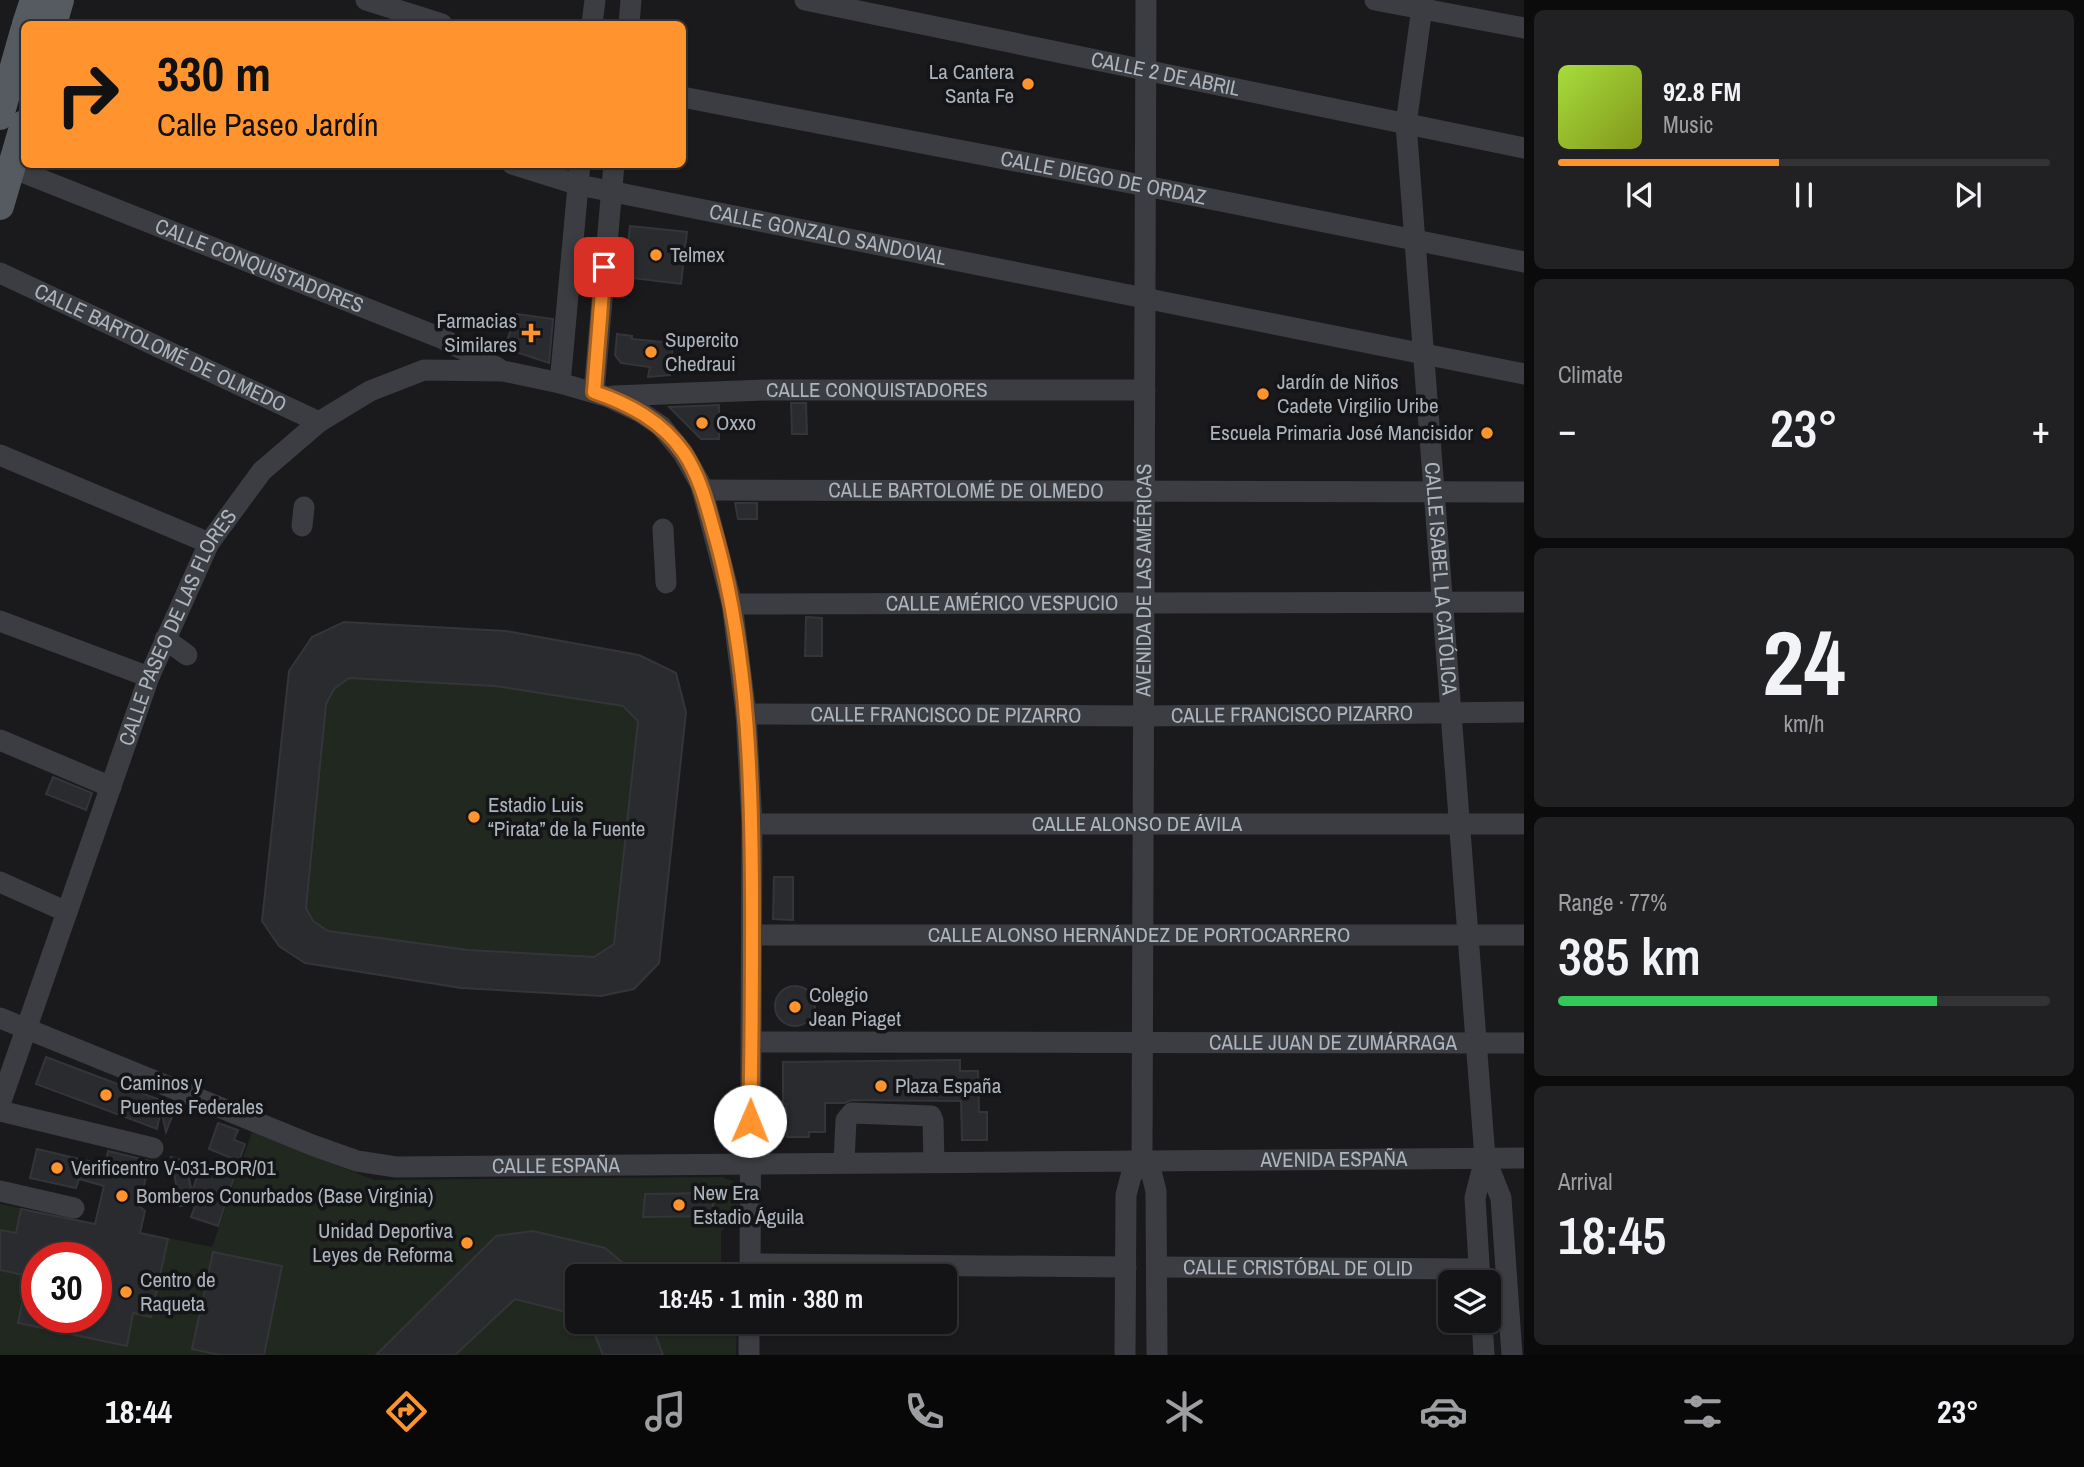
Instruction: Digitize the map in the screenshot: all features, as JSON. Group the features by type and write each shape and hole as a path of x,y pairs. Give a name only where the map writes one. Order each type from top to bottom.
{"main road":[{"path":"36,20 60,0"},
{"path":"0,116 21,60"},
{"path":"0,206 21,135"}],"street":[{"path":"366,0 432,21"},
{"path":"592,21 595,0"},
{"path":"629,21 631,0"},
{"name":"CALLE 2 DE ABRIL","path":"805,0 1524,148"},
{"name":"AVENIDA DE LAS AMÉRICAS","path":"1146,0 1142,1160 1152,1175 1156,1191 1157,1355"},
{"path":"1375,0 1422,4 1524,28"},
{"name":"CALLE ISABEL LA CATÓLICA","path":"1422,4 1406,124 1485,1158 1501,1198 1515,1267 1512,1355"},
{"name":"CALLE DIEGO DE ORDAZ","path":"686,98 1524,262"},
{"name":"CALLE CONQUISTADORES","path":"12,168 441,338 503,371"},
{"name":"CALLE GONZALO SANDOVAL","path":"537,168 580,175 611,191 1524,374"},
{"path":"614,168 601,394 640,412 661,426 683,453 702,490 732,604 746,715 752,824 750,1264"},
{"path":"560,383 580,175"},
{"name":"CALLE BARTOLOMÉ DE OLMEDO","path":"0,274 319,422"},
{"name":"CALLE PASEO DE LAS FLORES","path":"0,1104 149,677 209,543 262,471 319,422 370,391 424,370 503,371 601,394"},
{"name":"CALLE CONQUISTADORES","path":"601,394 781,389 1145,390"},
{"path":"0,455 209,543"},
{"name":"CALLE BARTOLOMÉ DE OLMEDO","path":"702,490 1524,492"},
{"path":"663,529 666,583"},
{"name":"CALLE AMÉRICO VESPUCIO","path":"732,604 1524,602"},
{"path":"0,621 149,677"},
{"path":"165,639 187,655"},
{"name":"CALLE FRANCISCO PIZARRO","path":"1144,716 1524,712"},
{"name":"CALLE FRANCISCO DE PIZARRO","path":"746,715 1144,716"},
{"path":"0,740 111,787"},
{"name":"CALLE ALONSO DE ÁVILA","path":"752,824 1524,824"},
{"path":"0,882 67,912"},
{"name":"CALLE ALONSO HERNÁNDEZ DE PORTOCARRERO","path":"752,935 1524,935"},
{"name":"CALLE ESPAÑA","path":"0,1018 312,1145 357,1161 396,1167 1142,1160"},
{"name":"CALLE JUAN DE ZUMÁRRAGA","path":"752,1042 1524,1043"},
{"path":"0,1111 153,1149"},
{"path":"844,1162 846,1120 852,1113 931,1116 934,1161"},
{"name":"CALLE ISABEL LA CATÓLICA","path":"1479,1270 1475,1198 1485,1158"},
{"name":"AVENIDA ESPAÑA","path":"1142,1160 1524,1158"},
{"name":"AVENIDA DE LAS AMÉRICAS","path":"1125,1355 1126,1195 1131,1176 1142,1160"},
{"path":"0,1191 74,1208"},
{"path":"957,1268 1126,1267"},
{"name":"CALLE CRISTÓBAL DE OLID","path":"1158,1267 1438,1275"},
{"path":"1483,1333 1484,1355"},
{"path":"749,1334 749,1355"}],"shaded area":[{"name":"Estadio Luis “Pirata” de la Fuente","path":"344,622 506,631 639,655 676,673 686,712 601,996 461,988 305,963 279,946 262,921 289,671 312,637"},
{"name":"Unidad Deportiva Leyes de Reforma","path":"252,1132 374,1180 723,1177 739,1184 739,1209 721,1232 721,1264 565,1264 565,1334 737,1334 736,1355 0,1355 0,1204 212,1247"}],"building":[{"name":"Telmex","path":"630,226 687,232 681,284 624,277"},
{"name":"Farmacias Similares","path":"517,314 553,319 549,363 504,348"},
{"name":"Supercito Chedraui","path":"617,334 632,336 632,339 673,343 670,375 648,377 650,367 621,363 615,355"},
{"path":"791,403 806,403 807,434 792,434"},
{"name":"Oxxo","path":"719,405 719,439 701,439 669,407"},
{"path":"735,503 757,503 757,519 738,519"},
{"path":"806,617 822,618 822,656 805,656"},
{"path":"344,622 506,631 639,655 676,673 686,712 659,963 634,989 601,996 461,988 305,963 279,946 262,921 289,671 312,637","holes":["349,678 495,686 623,706 638,721 614,944 594,957 468,950 328,931 313,921 306,908 326,704 334,689"]},
{"path":"53,777 92,793 86,810 46,794"},
{"path":"774,877 793,877 793,920 773,919"},
{"name":"Colegio Jean Piaget","path":"795,986 809,992 815,1006 809,1020 795,1026 781,1020 775,1006 781,992"},
{"name":"Caminos y Puentes Federales","path":"46,1057 176,1106 166,1132 161,1109 157,1129 36,1084"},
{"name":"Plaza España","path":"960,1060 960,1071 978,1071 979,1112 987,1112 987,1140 962,1140 961,1101 852,1100 845,1103 825,1103 825,1132 809,1132 809,1137 787,1137 786,1104 783,1104 783,1062"},
{"path":"218,1123 238,1130 234,1140 245,1144 239,1161 209,1149"},
{"path":"37,1149 105,1165 108,1151 150,1161 139,1206 145,1211 140,1233 168,1239 151,1317 133,1313 127,1346 65,1333 112,1333 112,1242 21,1242 21,1274 0,1270 0,1230 16,1233 21,1209 95,1224 104,1186 79,1179 76,1188 30,1178"},
{"path":"171,1157 185,1161 192,1192 201,1164 236,1172 218,1226 191,1217 196,1203 180,1206"},
{"name":"New Era Estadio Águila","path":"713,1193 713,1216 643,1217 645,1194"},
{"path":"533,1231 605,1248 624,1264 565,1264 565,1312 515,1299 455,1355 376,1355 496,1236"},
{"path":"213,1252 282,1266 264,1355 220,1355 192,1349"},
{"path":"594,1334 655,1334 663,1355 603,1355"}],"place":[{"name":"La Cantera Santa Fe","path":"1028,84"},
{"name":"Telmex","path":"656,255"},
{"name":"Farmacias Similares","path":"531,333"},
{"name":"Supercito Chedraui","path":"651,352"},
{"name":"Jardín de Niños Cadete Virgilio Uribe","path":"1263,394"},
{"name":"Oxxo","path":"702,423"},
{"name":"Escuela Primaria José Mancisidor","path":"1487,433"},
{"name":"Estadio Luis “Pirata” de la Fuente","path":"474,817"},
{"name":"Colegio Jean Piaget","path":"795,1007"},
{"name":"Plaza España","path":"881,1086"},
{"name":"Caminos y Puentes Federales","path":"106,1095"},
{"name":"Verificentro V-031-BOR/01","path":"57,1168"},
{"name":"Bomberos Conurbados (Base Virginia)","path":"122,1196"},
{"name":"New Era Estadio Águila","path":"679,1205"},
{"name":"Unidad Deportiva Leyes de Reforma","path":"467,1243"},
{"name":"Centro de Raqueta","path":"126,1292"}],"route":[{"path":"604,267 594,392 640,412 661,426 683,453 701,485 732,604 746,715 752,824 750,1121"}]}
